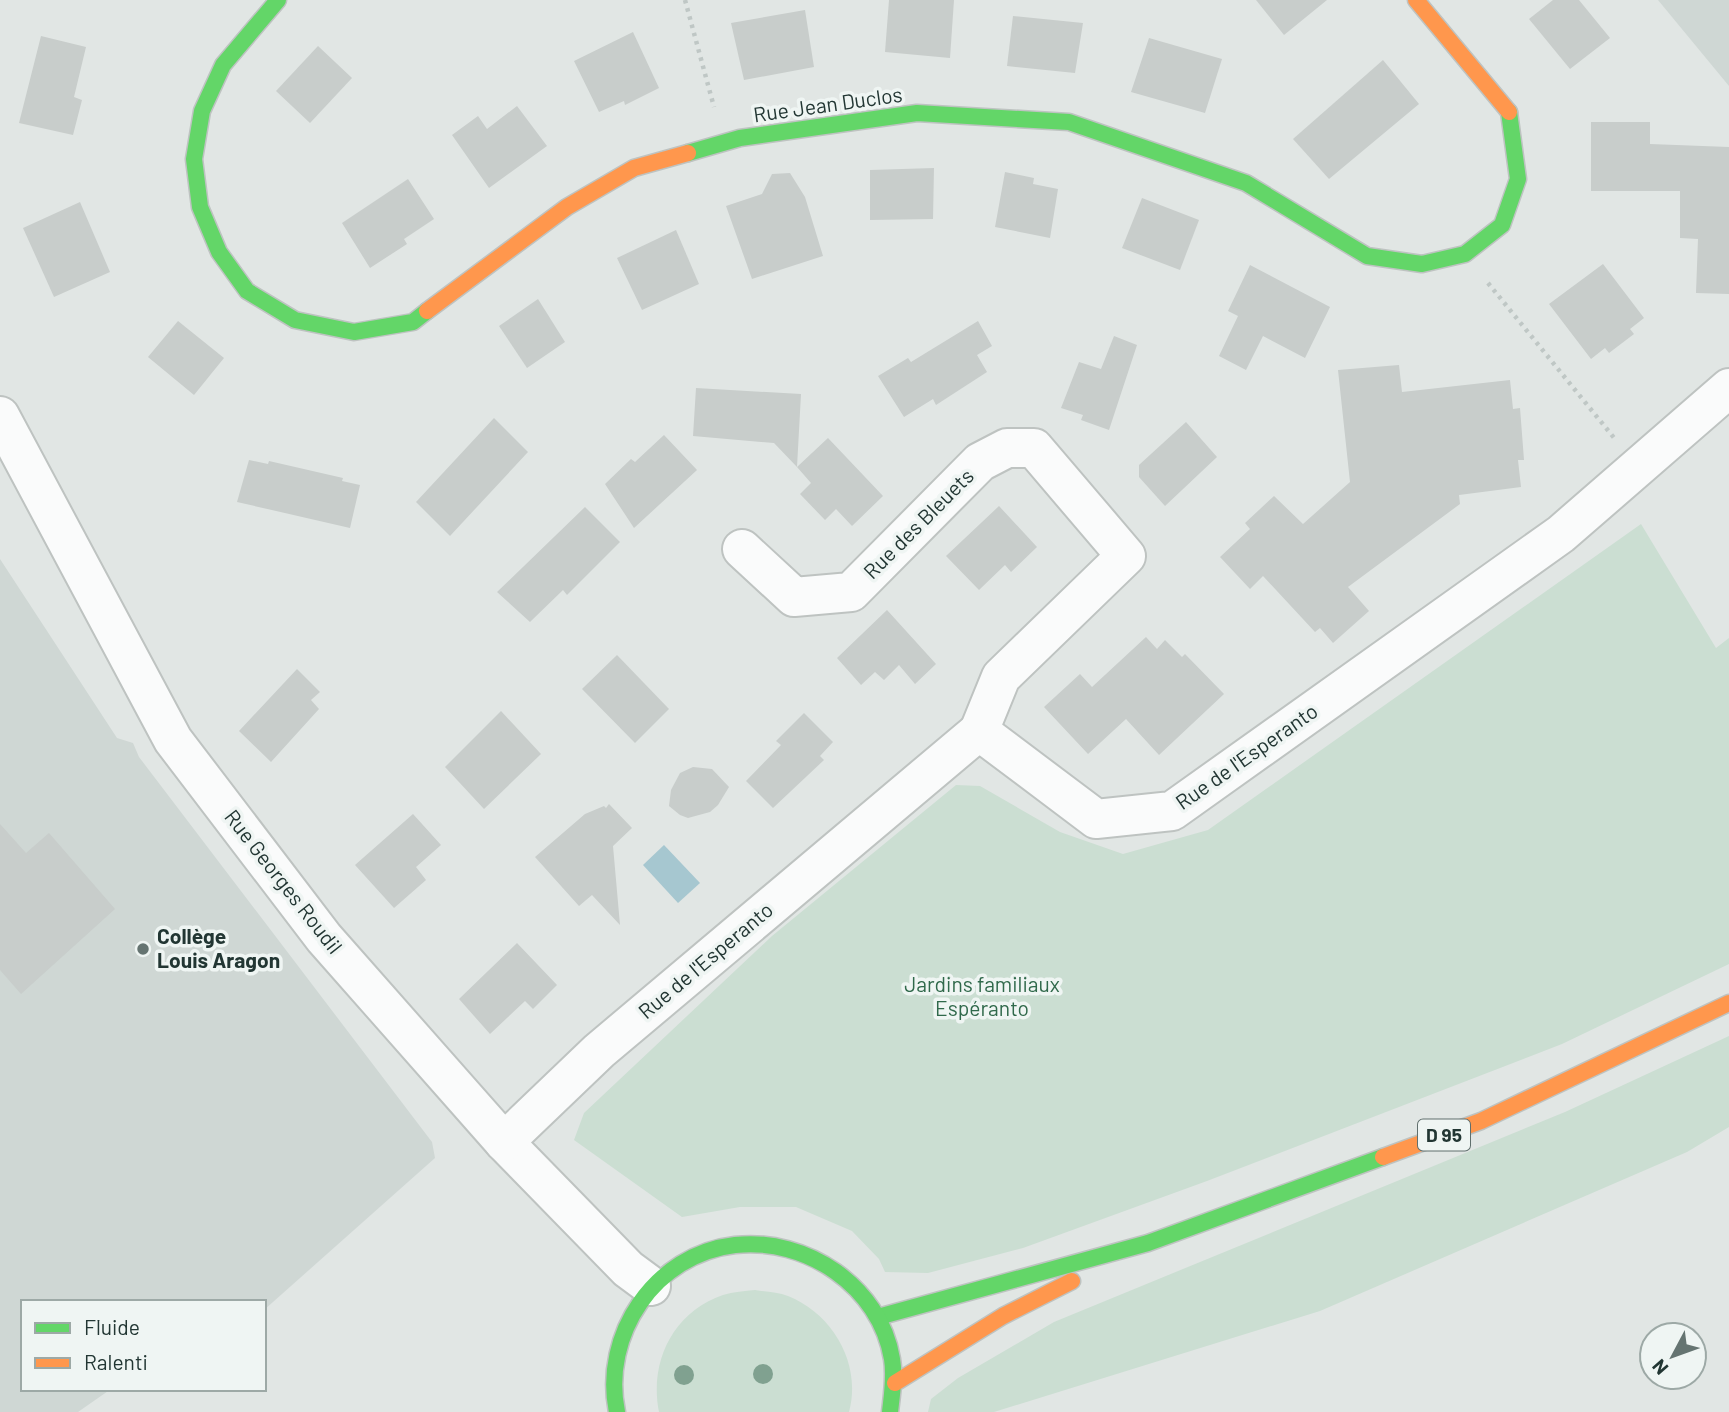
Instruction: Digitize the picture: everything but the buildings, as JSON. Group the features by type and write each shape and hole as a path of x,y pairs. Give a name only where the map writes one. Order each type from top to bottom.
{"street":[{"name":"Rue Jean Duclos","path":"278,0 223,65 202,111 194,159 200,207 219,252 247,291 295,320 354,332 413,322 567,207 634,168 740,138 917,113 1069,122 1246,184 1367,256 1422,264 1465,254 1502,225 1518,179 1510,113 1416,0"},
{"name":"Rue de l'Esperanto","path":"504,1142 599,1052 979,731 1096,819 1172,811 1561,534 1729,388"},
{"name":"Rue Georges Roudil","path":"0,416 173,740 324,938 504,1142 628,1269 651,1286"},
{"name":"Rue des Bleuets","path":"742,549 794,597 851,593 980,462 1007,448 1034,448 1126,556 1000,677 979,731"},
{"name":"D 95","path":"877,1317 1148,1243 1481,1121 1729,1003"},
{"path":"596,1407 615,1404 615,1356 628,1319 651,1286 686,1259 728,1244 772,1243 814,1256 851,1282 877,1317 890,1349 895,1383 890,1412"},
{"name":"D 95","path":"895,1383 1003,1316 1148,1243"}],"path":[{"path":"685,0 724,143"},
{"path":"1465,254 1638,467"}],"shaded area":[{"path":"1658,0 1729,0 1729,86"},
{"name":"Collège Louis Aragon","path":"0,559 117,738 133,743 139,757 432,1142 435,1158 266,1308 266,1300 21,1300 21,1391 108,1391 78,1412 0,1412"}],"green space":[{"name":"Jardins familiaux Espéranto","path":"1641,524 1716,648 1729,638 1729,964 1562,1044 1207,1181 1023,1248 928,1273 885,1272 879,1259 852,1231 796,1207 740,1207 682,1217 574,1140 584,1113 772,936 956,785 980,786 1060,832 1123,854 1208,830"},
{"path":"1729,1036 1729,1127 1687,1152 1320,1311 994,1412 928,1412 931,1399 958,1378 1054,1322 1565,1112"},
{"path":"755,1290 788,1296 804,1304 831,1328 847,1359 851,1376 849,1412 659,1412 658,1375 668,1341 678,1326 690,1313 705,1303 727,1294"}],"water":[{"path":"664,845 700,883 678,903 643,865"}],"traffic: fast":[{"path":"278,0 223,65 202,111 194,159 200,207 219,252 247,291 295,320 354,332 413,322 427,311"},
{"path":"688,153 740,138 917,113 1069,122 1246,183 1367,256 1422,264 1465,254 1502,225 1518,179 1509,112"},
{"path":"878,1317 1148,1243 1383,1157"},
{"path":"617,1412 614,1383 617,1355 626,1328 640,1303 658,1281 681,1264 706,1252 735,1245 788,1249 813,1258 856,1289 872,1309 885,1333 892,1359 890,1412"}],"traffic: slow":[{"path":"1416,0 1509,112"},
{"path":"427,311 567,207 634,168 688,153"},
{"path":"1383,1157 1481,1121 1729,1003"},
{"path":"895,1383 1003,1316 1072,1281"}],"place":[{"name":"Collège Louis Aragon","path":"143,949"}]}
